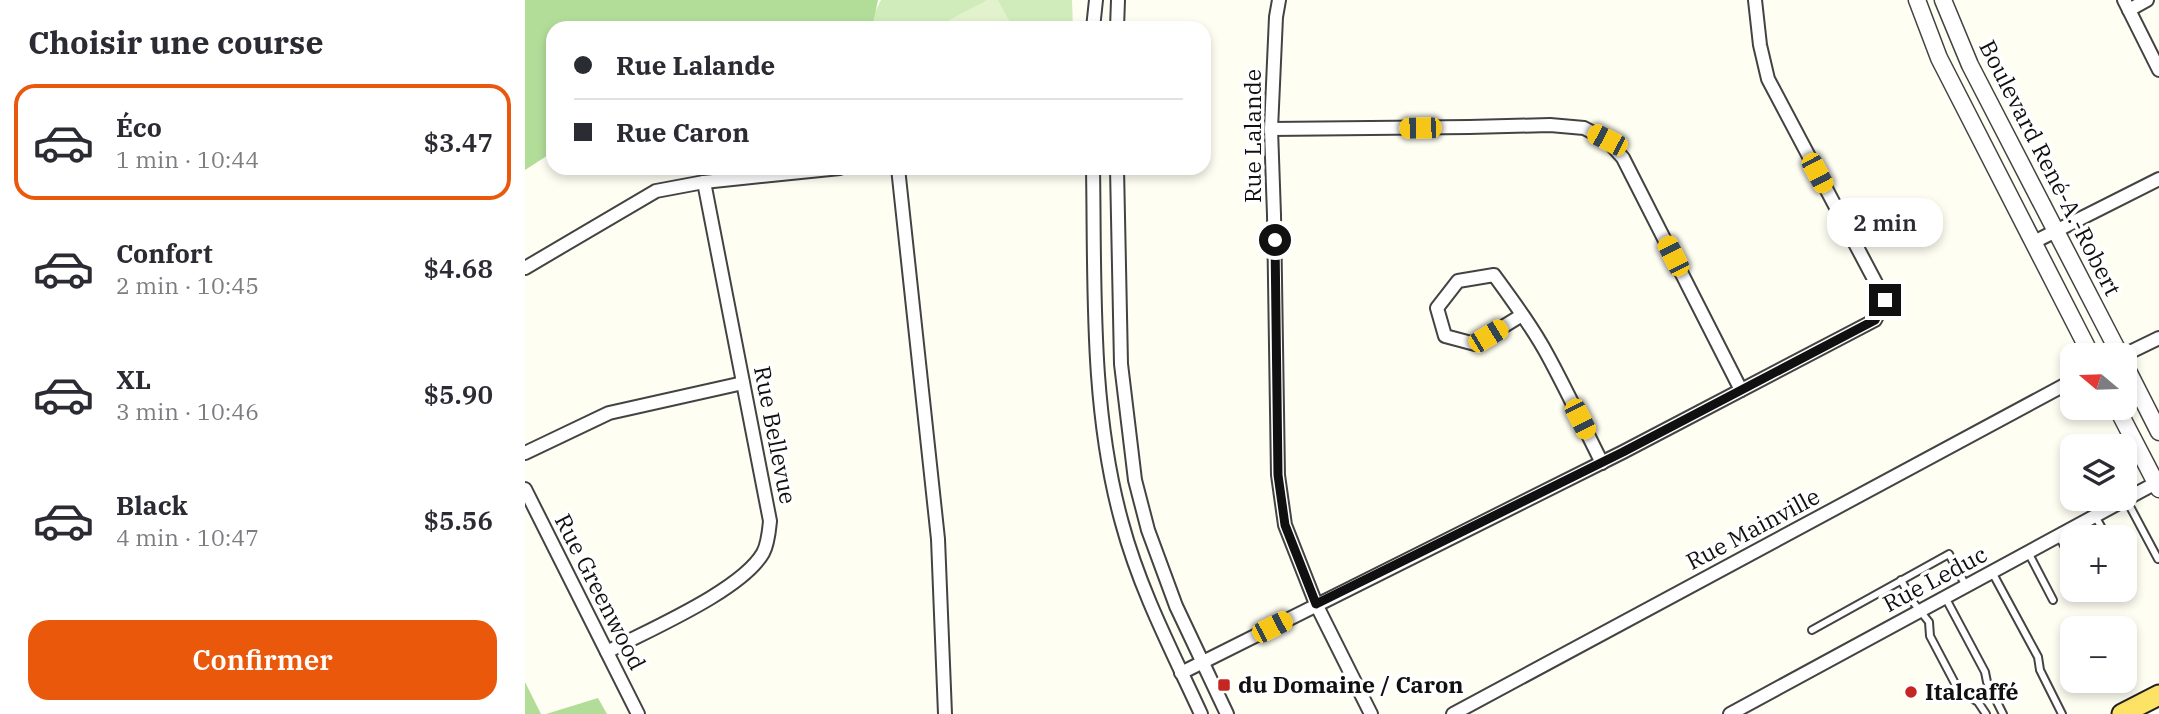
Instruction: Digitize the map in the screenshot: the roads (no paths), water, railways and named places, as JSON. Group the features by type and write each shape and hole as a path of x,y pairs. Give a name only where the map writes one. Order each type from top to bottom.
{"main road":[{"path":"2122,714 2159,695"}],"street":[{"path":"1094,21 1095,0"},
{"path":"1117,21 1118,0"},
{"name":"Rue Lalande","path":"1279,0 1271,129 1275,215 1278,475 1285,525 1316,604 1371,714"},
{"path":"1181,673 1602,463 1875,320 1885,300 1767,79 1755,0"},
{"path":"1917,0 1939,58 2085,343"},
{"name":"Boulevard René-A.-Robert","path":"1943,0 1970,65 2116,343"},
{"path":"2147,0 2126,5 2159,70"},
{"path":"1271,129 1550,125 1584,128 1607,140 1623,158 1741,390"},
{"path":"525,268 656,191 703,182 772,175"},
{"path":"899,175 939,539 945,714"},
{"path":"1093,175 1097,360 1111,475 1132,554 1157,619 1201,714"},
{"path":"1117,175 1121,355 1132,466 1154,546 1176,606 1227,714"},
{"path":"2033,242 2159,179"},
{"name":"Rue Bellevue","path":"607,652 722,591 755,566 765,550 770,521 703,182"},
{"path":"1522,315 1475,344 1445,336 1437,308 1458,281 1495,275 1522,315 1547,355 1602,463"},
{"path":"2137,348 2159,338"},
{"path":"525,453 610,413 743,383"},
{"name":"Rue Mainville","path":"1453,714 2060,388"},
{"path":"2137,389 2159,432"},
{"path":"2123,420 2158,484"},
{"name":"Rue Leduc","path":"2137,494 2158,484"},
{"name":"Rue Greenwood","path":"525,489 638,714"},
{"name":"Rue Leduc","path":"2082,525 2104,511"},
{"name":"Rue Leduc","path":"1730,714 2028,552 2060,539"}],"lane":[{"path":"2132,511 2158,559"},
{"path":"2095,516 2100,525"},
{"path":"2028,552 2053,600"},
{"path":"1812,630 1948,554 1966,586"},
{"path":"1992,572 2038,657 2040,670 2062,714"},
{"path":"1901,580 1913,603 1929,622 1930,636 1957,690 1979,702 1986,714"},
{"path":"1945,597 1985,672 1987,682 2003,714"}],"place":[{"name":"du Domaine / Caron","path":"1224,685"},
{"name":"Italcaffé","path":"1911,692"}]}
